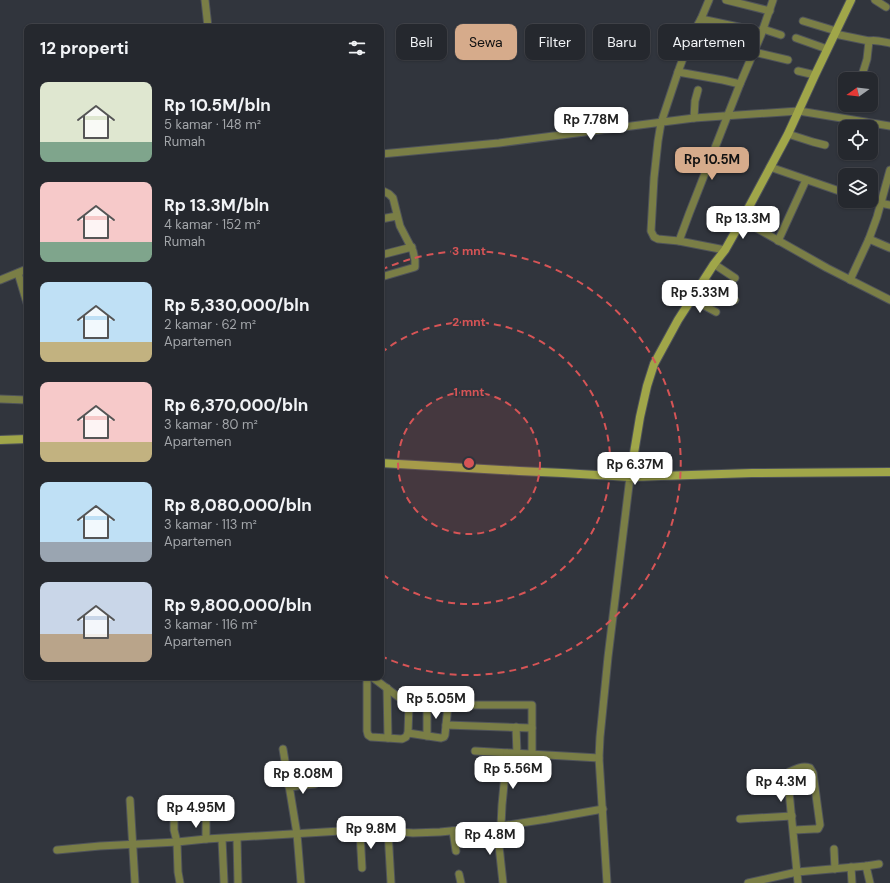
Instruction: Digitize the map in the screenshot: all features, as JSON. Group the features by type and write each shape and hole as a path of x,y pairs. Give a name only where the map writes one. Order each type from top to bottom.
{"street":[{"path":"205,0 208,24"},
{"path":"698,24 709,0"},
{"path":"726,0 770,11"},
{"path":"759,38 773,0"},
{"path":"607,883 599,758 600,737 630,476 647,386 666,341 714,264 725,250 788,134 851,0"},
{"path":"875,0 886,7"},
{"path":"701,19 762,30 780,35"},
{"path":"803,21 835,32 869,41 875,40 890,43"},
{"path":"796,38 827,49"},
{"path":"863,72 867,59 869,41"},
{"path":"759,53 788,60"},
{"path":"682,60 661,123 654,178 652,231 656,238 725,250"},
{"path":"679,241 701,181 750,60"},
{"path":"798,70 815,75"},
{"path":"678,72 740,84"},
{"path":"694,118 695,101 698,90"},
{"path":"384,154 507,142 694,118 799,110 890,126"},
{"path":"788,134 825,145"},
{"path":"770,167 838,191"},
{"path":"850,280 869,239 881,204 890,170"},
{"path":"778,241 806,180"},
{"path":"384,191 392,197 401,229 412,247 415,260 415,266 384,276"},
{"path":"878,203 890,205"},
{"path":"384,218 397,216"},
{"path":"742,220 850,280 890,300"},
{"path":"869,239 890,248"},
{"path":"384,254 412,247"},
{"path":"714,264 735,278"},
{"path":"0,280 24,270"},
{"path":"18,273 24,293"},
{"path":"704,280 735,300"},
{"path":"692,300 716,312"},
{"path":"0,399 24,400"},
{"path":"0,440 24,439"},
{"path":"384,463 630,476 890,472"},
{"path":"367,680 367,731 368,735 371,737 402,739 406,737 408,733 409,705"},
{"path":"376,680 409,705 532,705 532,754"},
{"path":"387,688 388,738"},
{"path":"427,705 427,736"},
{"path":"408,733 441,738 444,737 448,705"},
{"path":"446,725 532,728"},
{"path":"516,727 517,754"},
{"path":"283,749 297,834 302,883"},
{"path":"476,751 599,758"},
{"path":"503,883 499,827 507,753"},
{"path":"794,830 818,829 820,825 813,773 807,766 789,772 788,781 798,883"},
{"path":"289,787 315,784"},
{"path":"130,800 135,883"},
{"path":"57,850 297,834 388,831 412,833 453,831 499,827 603,808"},
{"path":"174,814 174,830 177,842 180,883"},
{"path":"740,819 792,816"},
{"path":"206,818 206,839"},
{"path":"388,831 391,883"},
{"path":"453,831 456,851"},
{"path":"360,832 362,868"},
{"path":"237,838 238,883"},
{"path":"222,839 224,882"},
{"path":"834,849 836,869"},
{"path":"748,883 797,872 880,864"},
{"path":"866,866 870,883"},
{"path":"851,867 852,883"},
{"path":"459,874 460,883"}]}
